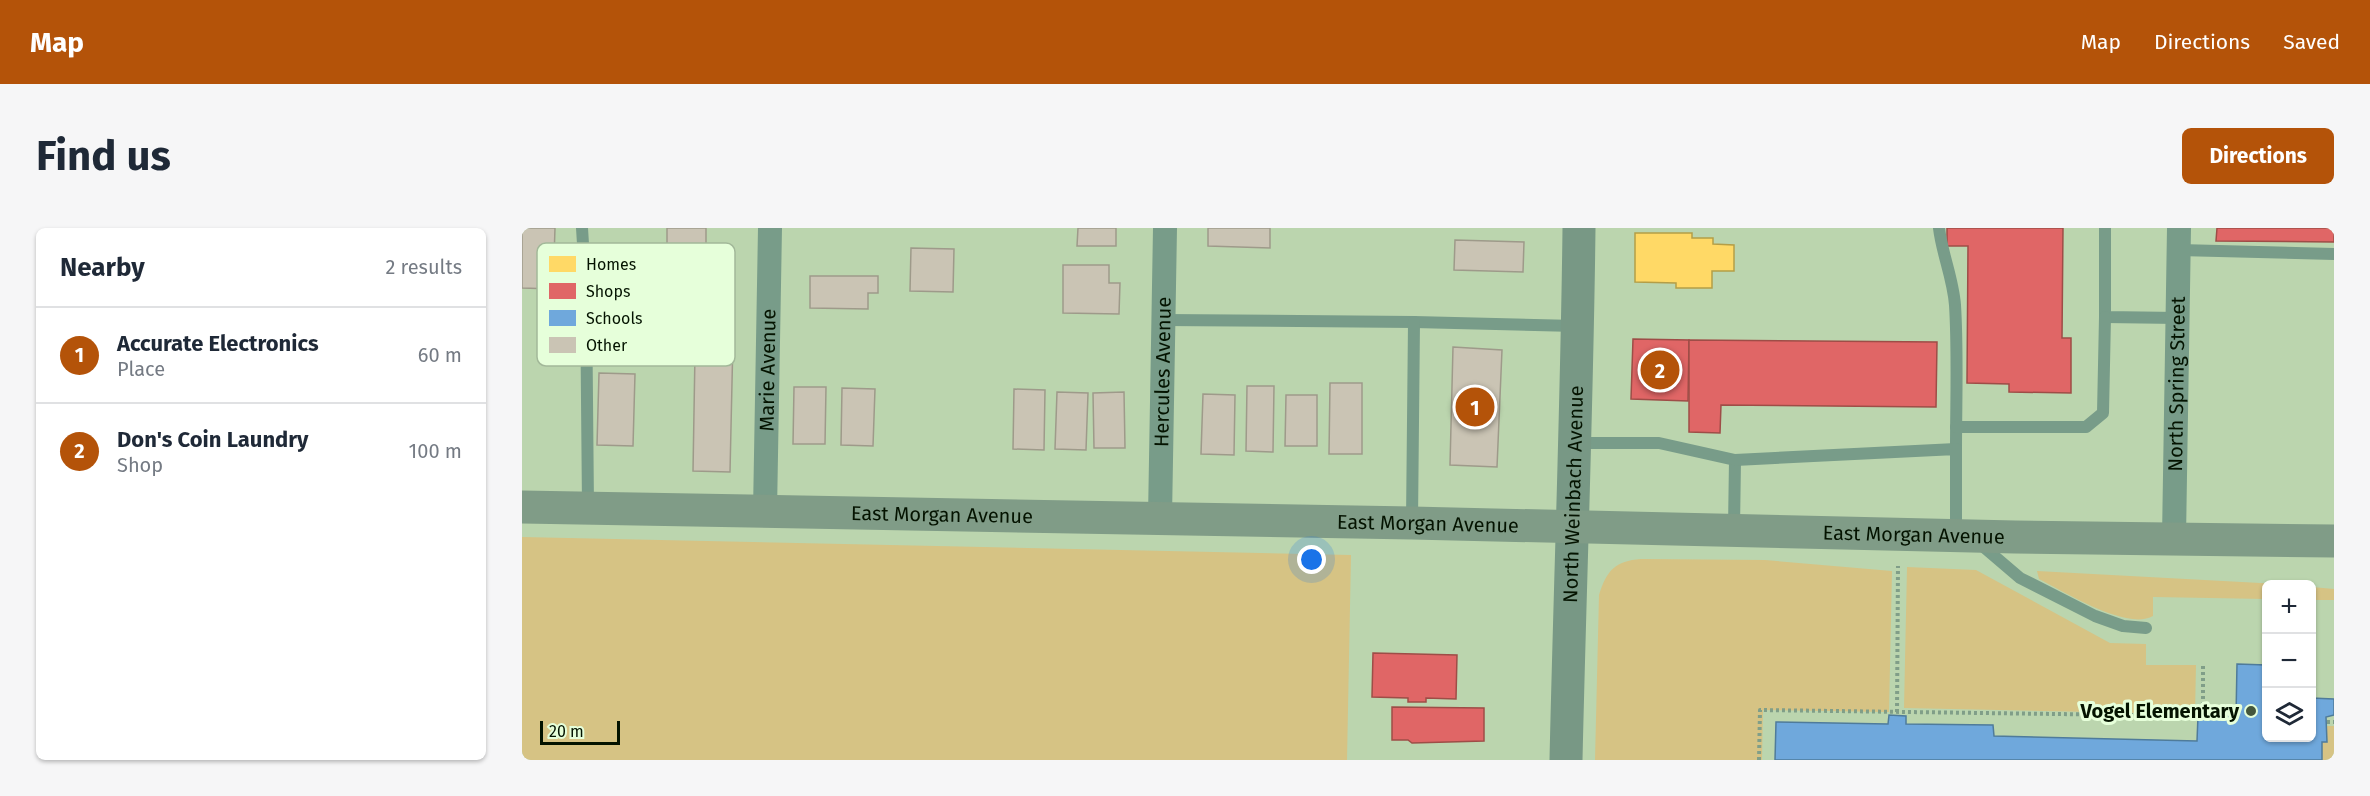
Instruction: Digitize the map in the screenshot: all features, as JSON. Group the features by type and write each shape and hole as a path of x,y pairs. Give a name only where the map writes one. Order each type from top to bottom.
{"main road":[{"name":"North Weinbach Avenue","path":"1566,760 1578,326 1578,228"},
{"name":"East Morgan Avenue","path":"522,507 1412,523 1963,536 2334,541"}],"street":[{"name":"Marie Avenue","path":"765,512 770,228"},
{"name":"Hercules Avenue","path":"1160,518 1165,228"},
{"name":"North Spring Street","path":"2174,538 2179,239"}],"lane":[{"path":"582,228 583,243"},
{"path":"1939,228 1941,247 1949,271 1955,305 1956,449 1963,536 2020,578 2122,626 2146,628"},
{"path":"1956,427 2086,427 2103,413 2105,228"},
{"path":"2179,239 2334,254"},
{"path":"2105,317 2178,318"},
{"path":"1163,320 1578,326"},
{"path":"1412,523 1414,322"},
{"path":"587,366 588,508"},
{"path":"1575,443 1659,443 1735,460 1956,449"},
{"path":"1734,531 1735,460"}],"path":[{"path":"1897,712 1898,566"},
{"path":"1759,760 1760,710 2203,716 2204,665"},
{"path":"2327,722 2334,722"}],"shaded area":[{"path":"522,537 1351,555 1347,760 522,760"},
{"path":"1641,559 1765,560 1892,571 1889,712 1763,710 1762,760 1595,760 1599,595 1605,579 1613,568 1625,562"},
{"path":"1907,567 1976,570 2110,643 2146,644 2146,665 2196,665 2195,714 1904,708"},
{"path":"2037,571 2262,583 2262,599 2153,597 2153,616 2142,619 2128,618 2096,608 2039,579"},
{"path":"2316,587 2334,589 2334,600 2316,600"},
{"path":"2327,726 2334,726 2334,760 2322,760 2322,742 2327,741"}],"building: Homes":[{"path":"1635,233 1692,233 1692,238 1713,238 1713,244 1734,245 1734,271 1712,271 1712,288 1676,288 1676,283 1635,282"}],"building: Shops":[{"path":"1947,228 2063,228 2062,338 2071,338 2071,393 2009,392 2009,384 1967,383 1968,246 1947,246"},
{"path":"2217,228 2334,228 2334,242 2216,241"},
{"path":"1633,339 1689,340 1688,401 1631,399"},
{"path":"1689,340 1937,342 1936,407 1721,405 1720,433 1689,432"},
{"path":"1373,653 1457,655 1456,699 1426,698 1426,702 1408,702 1408,698 1372,697"},
{"path":"1392,707 1484,708 1484,741 1412,743 1408,740 1392,740"}],"building: Schools":[{"name":"Vogel Elementary","path":"2237,664 2262,665 2262,742 2316,742 2316,698 2334,699 2334,715 2326,717 2327,742 2322,742 2322,760 1775,760 1776,722 1888,724 1889,715 1906,716 1906,724 1993,725 1994,736 2197,741 2198,716 2236,716"}],"building: Other":[{"path":"522,228 555,228 555,243 537,243 537,288 522,288"},
{"path":"667,228 706,228 706,243 667,243"},
{"path":"1078,228 1116,228 1116,246 1077,246"},
{"path":"1208,228 1270,228 1270,248 1208,246"},
{"path":"1455,240 1524,242 1523,272 1454,270"},
{"path":"911,248 954,249 953,292 910,291"},
{"path":"1063,265 1109,265 1109,283 1120,283 1119,314 1063,313"},
{"path":"810,276 878,276 878,293 868,293 868,309 810,308"},
{"path":"1453,347 1502,350 1497,467 1450,465"},
{"path":"695,366 732,366 730,472 693,471"},
{"path":"599,373 635,374 633,446 597,445"},
{"path":"1330,383 1362,383 1362,454 1329,454"},
{"path":"1247,386 1274,386 1273,452 1246,451"},
{"path":"794,387 826,387 825,444 793,444"},
{"path":"842,388 875,389 873,446 841,445"},
{"path":"1014,389 1045,390 1044,450 1013,449"},
{"path":"1057,392 1088,393 1086,450 1055,449"},
{"path":"1124,392 1125,448 1094,448 1093,393"},
{"path":"1203,394 1235,395 1234,455 1201,454"},
{"path":"1286,395 1317,395 1317,446 1285,446"}],"place":[{"name":"Don's Coin Laundry","path":"1660,370"},
{"name":"Accurate Electronics","path":"1475,407"},
{"name":"Vogel Elementary","path":"2251,711"}]}
